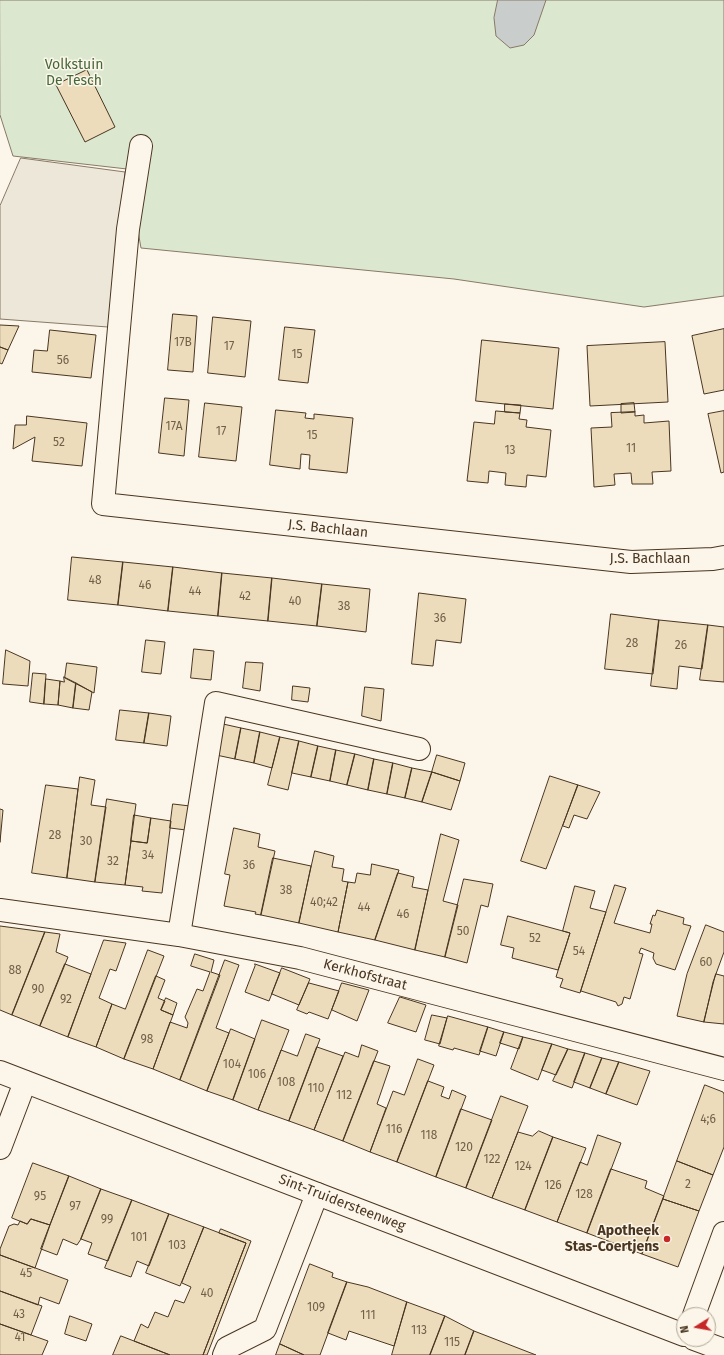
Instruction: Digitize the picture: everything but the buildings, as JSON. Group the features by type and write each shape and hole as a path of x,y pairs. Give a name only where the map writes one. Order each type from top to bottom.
{"street":[{"name":"J.S. Bachlaan","path":"141,146 128,229 103,504 631,562 712,559 724,557"},
{"path":"179,935 216,703 419,748"},
{"name":"Kerkhofstraat","path":"0,910 179,935 300,958 724,1069"},
{"name":"Sint-Truidersteenweg","path":"0,1072 676,1332"},
{"path":"0,1148 24,1082"},
{"path":"224,1355 227,1348 265,1329 317,1194"},
{"path":"697,1307 724,1234"}],"green space":[{"name":"Volkstuin De Tesch","path":"0,0 724,0 724,296 644,307 454,279 141,248 127,169 13,156 0,115"}],"shaded area":[{"path":"498,0 546,0 534,35 524,45 510,48 496,36 494,18"},
{"path":"21,158 125,172 108,327 0,319 0,206"}],"place":[{"name":"Apotheek Stas-Coertjens","path":"667,1239"}]}
